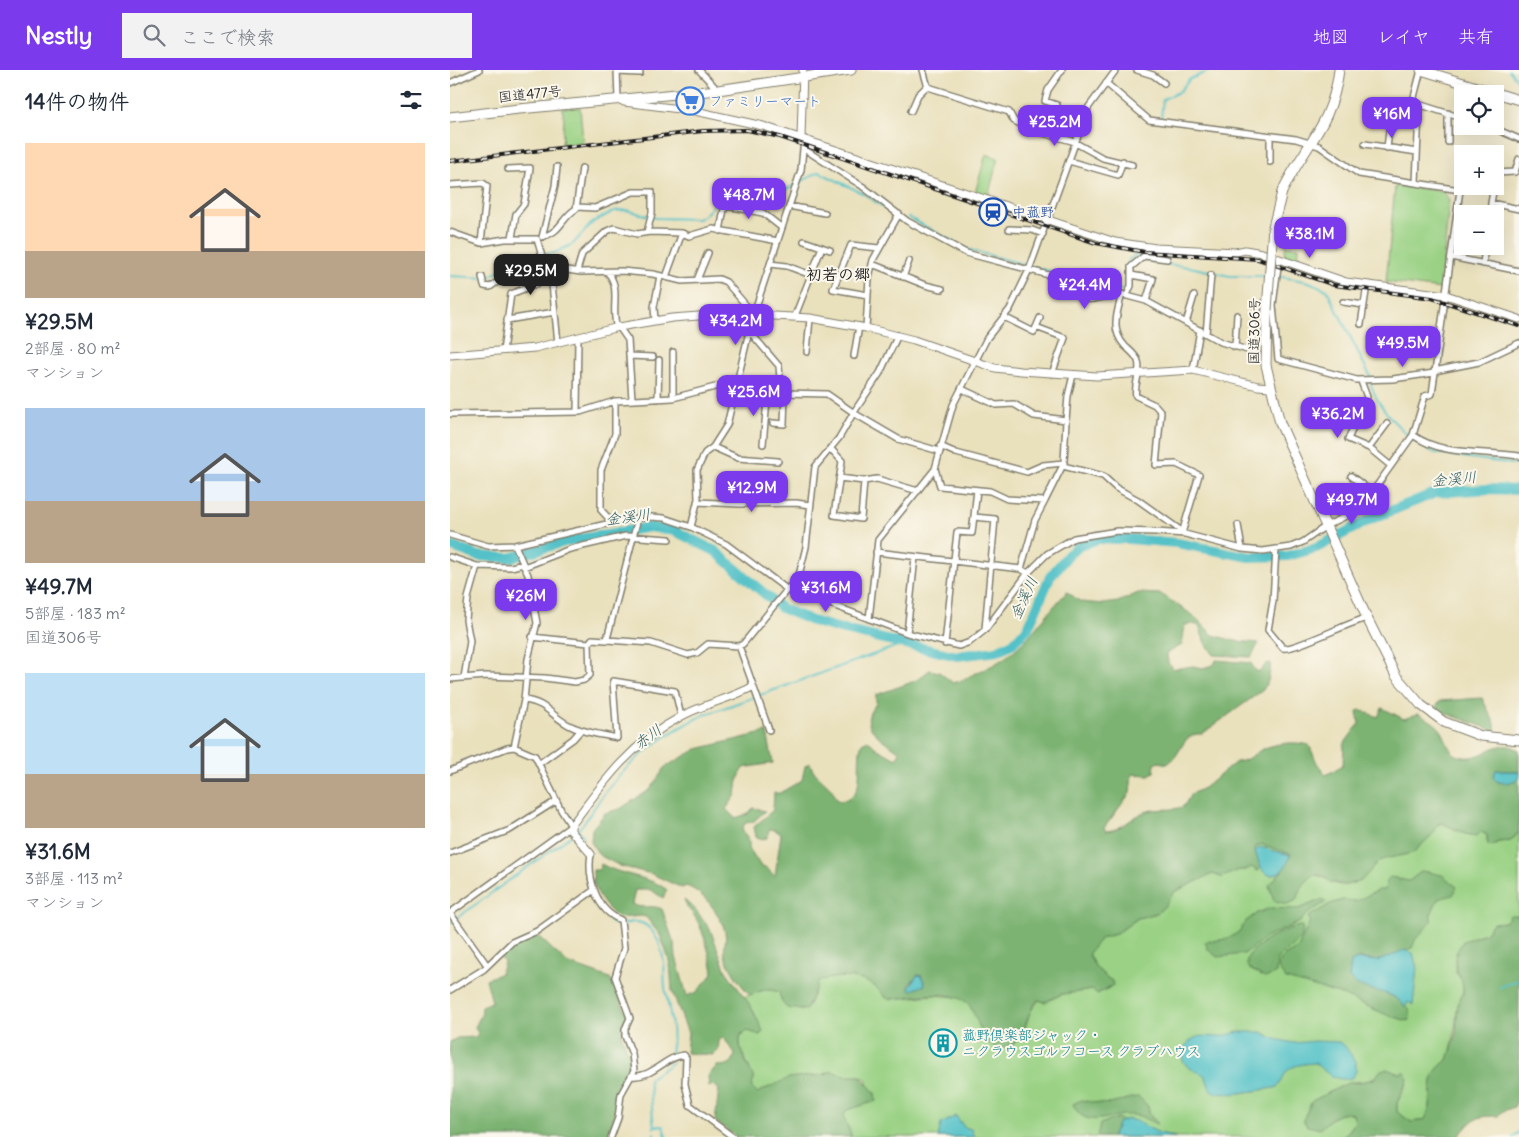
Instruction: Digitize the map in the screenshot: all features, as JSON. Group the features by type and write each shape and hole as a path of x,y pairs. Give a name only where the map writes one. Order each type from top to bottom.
{"highway":[{"name":"国道477号","path":"450,118 714,90 803,74 850,70"},
{"name":"国道306号","path":"1339,70 1331,109 1313,143 1294,168 1282,192 1273,227 1270,307 1265,346 1270,387 1280,423 1367,618 1399,680 1428,712 1444,722 1470,733 1519,740"},
{"path":"1421,70 1519,100"}],"street":[{"path":"450,83 479,70"},
{"path":"699,70 714,86 714,90"},
{"path":"923,70 927,86"},
{"path":"1057,105 1045,101 1048,90 1062,70"},
{"path":"868,619 878,540 935,469 953,405 987,338 1004,317 1029,270 1088,108 1116,70"},
{"path":"1137,70 1153,75 1164,83"},
{"path":"1416,183 1419,110 1413,101 1421,70"},
{"path":"640,73 617,71 618,99 728,118 803,139 1115,242 1236,252 1245,250 1278,259 1335,280 1446,295 1519,319"},
{"path":"691,527 697,502 697,470 705,453 713,448 727,425 750,332 752,312 796,188 804,149 803,74"},
{"path":"450,535 488,546 516,547 613,523 664,518 691,527 726,544 788,590 907,633 959,646 970,642 985,630 1028,573 1047,554 1061,544 1083,535 1117,531 1184,532 1242,549 1277,551 1303,542 1368,505 1373,492 1412,436 1425,396 1432,394 1442,307 1446,295 1460,190 1359,174 1313,143 1149,120 1106,83"},
{"path":"911,111 918,95 927,86"},
{"path":"927,86 1009,112 1014,121 1035,131 1076,142 1103,158 1122,161 1132,165"},
{"path":"1415,103 1454,115"},
{"path":"1448,113 1448,142"},
{"path":"1386,148 1389,131"},
{"path":"1504,132 1519,139"},
{"path":"1270,136 1270,162"},
{"path":"1365,144 1417,152"},
{"path":"804,149 907,221 966,253 1146,301 1206,334 1235,347 1255,352 1253,325 1258,308 1262,304 1270,307"},
{"path":"1504,173 1515,172 1519,159"},
{"path":"1069,162 1118,175 1122,161"},
{"path":"544,236 556,186 557,167"},
{"path":"508,169 530,168 524,204 516,214 512,238"},
{"path":"577,207 582,168"},
{"path":"450,185 484,182 487,186 481,242"},
{"path":"450,232 481,242 512,238 537,239 551,235 562,226 567,215 577,207 595,208 633,192 652,192 652,212 647,232"},
{"path":"1493,195 1491,203 1519,209"},
{"path":"720,231 724,208 727,206 763,213 782,228"},
{"path":"789,206 825,213"},
{"path":"854,356 863,327 872,264 899,214"},
{"path":"577,271 582,254 610,229 637,234 647,232 682,233 689,236 713,230 778,242"},
{"path":"1009,229 1032,230 1043,234"},
{"path":"655,321 654,307 663,276 682,233"},
{"path":"537,239 544,281"},
{"path":"804,241 830,250"},
{"path":"868,295 833,289 851,245 879,248"},
{"path":"795,316 822,247"},
{"path":"697,280 708,253"},
{"path":"1483,264 1484,255"},
{"path":"1167,259 1144,256 1131,267 1130,286 1124,294 1115,325 1120,340 1137,359 1136,396 1155,405 1161,412 1156,464 1180,466 1199,475 1184,532"},
{"path":"1451,257 1519,271"},
{"path":"541,259 567,270 622,271 663,276 682,281 722,280 752,312"},
{"path":"482,279 484,286 490,287 506,276 520,273 541,259"},
{"path":"1278,259 1270,307 1278,359 1364,380 1374,380 1434,372 1479,362 1519,343"},
{"path":"903,277 909,261"},
{"path":"770,264 787,266 811,275"},
{"path":"872,264 903,277 942,289"},
{"path":"607,272 615,284 614,318 618,328 627,337 632,399"},
{"path":"1131,275 1153,279 1146,301"},
{"path":"1206,334 1211,275"},
{"path":"1068,280 1076,295 1083,300 1090,301 1124,294"},
{"path":"503,351 511,294 544,281 552,284 558,343"},
{"path":"1361,324 1366,285"},
{"path":"1186,323 1194,296"},
{"path":"1343,302 1364,305"},
{"path":"507,320 555,312"},
{"path":"450,356 558,343 655,321 752,312 810,318 898,335 995,368 1073,375 1138,374 1192,370 1258,386 1270,387"},
{"path":"1235,347 1237,315"},
{"path":"1004,317 1034,332 1040,318"},
{"path":"807,352 810,318"},
{"path":"1036,327 1065,338 1052,374"},
{"path":"1192,370 1200,330"},
{"path":"750,332 779,366 783,393 784,424 773,423"},
{"path":"739,646 769,614 799,575 804,559 815,467 839,438 880,373 898,335"},
{"path":"577,412 578,338"},
{"path":"673,352 673,398"},
{"path":"629,356 653,357"},
{"path":"658,399 659,360"},
{"path":"1020,569 1035,520 1063,464 1068,396 1073,375"},
{"path":"1364,380 1367,397 1348,439 1369,448 1392,466"},
{"path":"450,414 577,412 615,401 673,398 719,386 737,385 783,393 827,394 898,439 940,448 1027,472 1043,465 1063,464 1103,476 1116,488 1184,532"},
{"path":"763,444 768,390"},
{"path":"962,390 996,406 1014,404 1034,416 1066,420"},
{"path":"613,523 601,510 601,470 616,434 615,401"},
{"path":"1369,448 1387,424"},
{"path":"1412,436 1441,448 1519,456"},
{"path":"713,448 738,458 778,461"},
{"path":"830,448 842,461 834,515 861,519 864,481"},
{"path":"935,469 940,486 990,491 1006,500 1045,501"},
{"path":"1351,476 1373,492"},
{"path":"839,478 864,481 877,479 918,491"},
{"path":"945,644 957,532 972,533 977,490"},
{"path":"697,502 740,504 796,502 810,505"},
{"path":"974,517 995,518 985,630"},
{"path":"607,639 637,520"},
{"path":"1238,525 1242,549"},
{"path":"450,557 477,566 511,567 626,536 669,539"},
{"path":"514,747 524,700 532,636 537,623 531,587 516,547"},
{"path":"1277,551 1273,601 1268,630 1283,648 1289,649 1325,633 1367,618"},
{"path":"876,552 1020,569 1028,573"},
{"path":"907,633 915,557"},
{"path":"464,678 470,641 466,620 468,598 477,566"},
{"path":"532,636 589,642 592,639 607,639 651,643 688,655 697,653 708,644 739,646"},
{"path":"450,679 486,676 545,678 575,682 584,680 590,675 589,642"},
{"path":"739,646 769,730"},
{"path":"524,700 544,704 568,724 581,730 617,738 613,681 675,692 681,716"},
{"path":"487,965 451,914 571,828 599,786 615,768 660,729 681,716 753,688"},
{"path":"540,763 574,739 581,730"},
{"path":"450,771 483,760 499,751 514,747 535,756 571,828 591,854 590,870 594,890 606,910 620,920 624,948 615,977 630,1018 624,1032 633,1059 632,1076 619,1098 618,1118 611,1137"},
{"path":"450,853 510,830 556,801"},
{"path":"450,990 487,965 512,942 537,931 594,890"},
{"path":"632,1076 646,1075 675,1056 684,1055 686,1058 686,1090 690,1105 733,1137"}],"green space":[{"path":"580,107 583,142 562,145 564,119 562,108"},
{"path":"986,154 998,158 988,197 975,193"},
{"path":"1395,186 1444,191 1449,201 1441,289 1386,282"},
{"path":"1286,246 1299,247 1298,262 1284,257"},
{"path":"1067,592 1081,602 1103,604 1118,602 1138,593 1161,594 1194,616 1213,635 1235,641 1259,643 1251,657 1214,655 1205,643 1199,626 1193,624 1185,625 1182,645 1167,653 1168,663 1174,669 1193,666 1202,668 1214,665 1216,660 1251,663 1255,670 1260,672 1266,664 1271,663 1268,681 1263,690 1202,734 1195,734 1186,740 1167,764 1159,762 1155,764 1154,772 1149,775 1132,774 1130,793 1104,828 1106,831 1117,828 1145,812 1175,809 1184,806 1191,794 1204,788 1236,762 1246,760 1261,750 1278,744 1309,745 1317,763 1326,775 1343,765 1344,744 1359,724 1357,711 1360,710 1378,717 1382,708 1404,719 1418,714 1430,720 1440,729 1451,750 1458,756 1472,757 1503,746 1511,746 1519,750 1519,772 1496,770 1498,782 1508,783 1519,778 1519,832 1511,841 1498,842 1491,846 1488,845 1487,835 1481,832 1477,836 1465,834 1442,823 1438,824 1434,833 1413,853 1380,860 1362,880 1346,885 1330,882 1323,876 1313,875 1304,884 1295,901 1287,904 1274,901 1269,885 1282,871 1291,854 1261,844 1256,846 1255,851 1261,867 1257,871 1252,867 1222,877 1212,874 1174,892 1164,907 1157,913 1138,918 1116,934 1101,938 1089,953 1090,957 1098,969 1112,981 1113,985 1097,994 1093,990 1062,994 1045,1002 1038,1000 1031,1011 1021,1036 1011,1045 1001,1049 993,1047 987,1041 970,1006 957,997 948,995 892,999 886,998 880,990 864,981 856,978 837,977 819,981 806,1010 787,1008 782,1002 779,992 764,990 750,995 736,977 725,956 725,935 720,918 699,893 686,886 682,888 652,874 620,866 599,855 591,842 592,829 605,813 620,809 651,789 665,767 697,749 767,732 773,763 743,768 738,780 736,795 726,809 735,818 748,814 753,808 765,811 753,822 745,823 742,830 749,840 749,848 762,868 764,866 775,876 781,834 769,829 767,838 760,839 756,836 754,827 773,810 774,793 780,793 802,780 805,766 810,763 813,771 831,788 838,801 848,799 858,787 862,743 868,740 876,748 896,759 900,752 879,737 870,726 868,719 870,712 876,704 876,695 915,681 930,670 939,672 953,683 993,665 1006,657 1027,638","holes":["917,975 922,976 925,985 912,990 909,985"]},
{"path":"1482,698 1495,724 1495,731 1445,713 1436,707 1440,701"},
{"path":"1442,823 1465,834 1477,836 1481,832 1487,835 1487,842 1493,846 1498,842 1511,841 1519,832 1519,916 1514,915 1506,922 1494,924 1486,933 1471,938 1461,945 1458,950 1456,972 1463,985 1463,990 1458,1002 1452,1046 1448,1060 1439,1067 1434,1075 1429,1110 1421,1122 1411,1122 1397,1112 1397,1103 1407,1084 1401,1074 1379,1074 1369,1081 1350,1082 1313,1101 1305,1115 1320,1129 1339,1115 1353,1114 1355,1122 1349,1131 1341,1137 851,1137 844,1114 847,1110 873,1102 866,1079 860,1076 844,1077 828,1073 818,1076 791,1078 773,1087 763,1089 758,1093 751,1087 751,1074 741,1050 740,1040 741,1035 748,1031 760,1035 762,1033 754,1012 744,997 753,993 765,990 779,992 781,999 801,1011 809,1005 819,980 847,977 856,978 872,985 880,990 886,998 934,995 956,997 967,1001 1013,1045 1023,1034 1030,1012 1039,1000 1045,1002 1062,994 1093,990 1097,994 1109,988 1112,981 1098,969 1089,953 1101,938 1116,934 1138,918 1157,913 1174,892 1212,874 1222,877 1239,870 1246,870 1256,846 1261,844 1291,854 1270,889 1272,894 1295,901 1304,884 1313,875 1341,885 1352,884 1362,878 1377,862 1428,838 1434,832 1436,825"},
{"path":"601,864 653,882 667,890 663,898 651,890 635,890 632,904 640,907 662,909 675,946 676,957 687,996 697,992 713,973 702,931 684,900 695,909 710,929 726,971 750,1005 763,1031 760,1035 748,1031 741,1034 740,1040 742,1052 754,1079 751,1087 758,1093 789,1078 822,1075 832,1071 844,1076 860,1076 875,1093 876,1101 847,1110 844,1114 851,1137 736,1137 715,1121 719,1089 713,1085 709,1087 708,1076 717,1066 731,1063 735,1053 723,1037 719,1041 718,1051 712,1055 686,1053 688,1033 672,991 670,962 660,935 646,917 619,918 608,909 597,891 593,877 593,870 599,870"},
{"path":"1422,871 1442,875 1457,887 1453,895 1438,899 1431,914 1431,922 1415,940 1412,948 1378,961 1360,958 1351,962 1349,977 1398,999 1406,1005 1410,1012 1408,1021 1387,1015 1342,995 1286,979 1278,968 1279,963 1284,956 1298,948 1310,921 1308,917 1330,904 1342,900 1356,901 1379,890 1385,890 1386,881 1390,877 1409,881"},
{"path":"1323,899 1326,902 1306,915 1300,922 1265,938 1244,954 1217,957 1208,949 1205,942 1227,939 1239,932 1245,922 1257,913 1271,908 1298,909"},
{"path":"1510,915 1519,916 1519,1096 1514,1107 1503,1111 1498,1116 1475,1120 1458,1137 1341,1137 1349,1131 1355,1122 1353,1114 1348,1113 1335,1117 1320,1129 1307,1126 1303,1120 1312,1101 1350,1082 1356,1083 1374,1079 1381,1070 1387,1069 1400,1074 1404,1071 1408,1079 1397,1103 1397,1112 1411,1122 1424,1120 1430,1104 1434,1074 1448,1060 1456,1035 1458,1002 1463,994 1463,988 1461,978 1456,972 1455,955 1463,941 1486,933 1493,923 1506,922"},
{"path":"1302,926 1301,937 1298,941 1277,959 1276,973 1265,978 1248,968 1248,957 1257,947 1289,929"},
{"path":"537,935 567,963 610,978 626,1012 627,1017 622,1026 622,1037 630,1057 630,1066 617,1096 616,1112 607,1137 450,1137 450,1042 457,1038 476,1037 478,1033 475,1027 482,1013 481,1006 492,1002 486,979 500,974 504,962 500,958 516,944"},
{"path":"1139,1097 1148,1106 1150,1115 1158,1124 1132,1115 1091,1119 1084,1117 1078,1112 1073,1104 1081,1100 1110,1104"},
{"path":"1118,1118 1121,1120 1112,1137 1097,1137 1100,1124"}],"water":[{"path":"1496,770 1519,772 1519,778 1509,782 1498,782 1493,777"},
{"path":"1260,847 1290,855 1287,864 1280,872 1271,875 1262,870 1255,851"},
{"path":"1404,950 1413,953 1417,968 1413,1005 1408,1002 1405,1007 1393,996 1362,986 1349,978 1351,962 1359,959 1380,960"},
{"path":"917,975 922,976 925,985 912,990 909,988"},
{"path":"1239,1032 1262,1032 1275,1039 1294,1043 1315,1041 1339,1042 1345,1046 1356,1062 1356,1071 1353,1077 1342,1079 1332,1076 1315,1063 1303,1064 1291,1068 1275,1088 1232,1094 1216,1093 1210,1089 1205,1076 1187,1066 1182,1057 1182,1050 1192,1039 1197,1037 1216,1037"},
{"path":"956,1116 964,1127 971,1129 974,1137 938,1137 941,1124"},
{"path":"1128,1119 1157,1132 1176,1137 1112,1137 1119,1122"}],"waterway":[{"path":"1161,118 1163,99 1179,92 1190,79 1212,70"},
{"path":"1509,70 1519,82"},
{"path":"450,276 487,278 503,268 535,255 554,253 573,244 593,222 614,211 626,210 656,218 698,219 703,217 720,197 728,192 739,191 772,197 819,172 864,194 893,214"},
{"path":"908,217 966,249 1121,290 1126,286 1129,259 1134,256 1156,263 1190,267 1230,276 1267,276"},
{"path":"1277,276 1309,282 1327,290 1370,376 1377,398 1384,410 1415,441 1436,453 1519,465"},
{"name":"金溪川","path":"450,546 478,556 510,558 568,541 650,527 675,531 715,551 781,608 812,621 840,629 957,656 997,651 1013,643 1028,628 1050,577 1069,554 1081,545 1098,539 1130,539 1177,543 1250,557 1288,556 1316,548 1371,519 1435,493 1487,489 1519,490"},
{"name":"赤川","path":"576,832 604,794 628,767 677,729 704,715 906,643"},
{"path":"578,830 584,837"},
{"name":"赤川","path":"450,923 572,835"},
{"path":"585,855 589,890"},
{"path":"592,895 611,923 618,925"},
{"path":"625,924 634,922 648,926 660,947 664,963 665,987 673,1036 671,1053"},
{"path":"1500,987 1519,980"},
{"path":"654,1128 649,1079 672,1063"},
{"path":"654,1126 663,1126 666,1137"},
{"path":"1513,1137 1519,1132"}],"railway":[{"path":"450,161 703,131 747,130 780,137 1096,243 1144,252 1258,259 1334,285 1432,298 1519,326"}],"place":[{"name":"ファミリーマート","path":"690,101"},
{"name":"中菰野","path":"993,212"},
{"name":"菰野倶楽部ジャック・ ニクラウスゴルフコース クラブハウス","path":"943,1043"}],"district":[{"name":"初若の郷","path":"838,274"}]}
